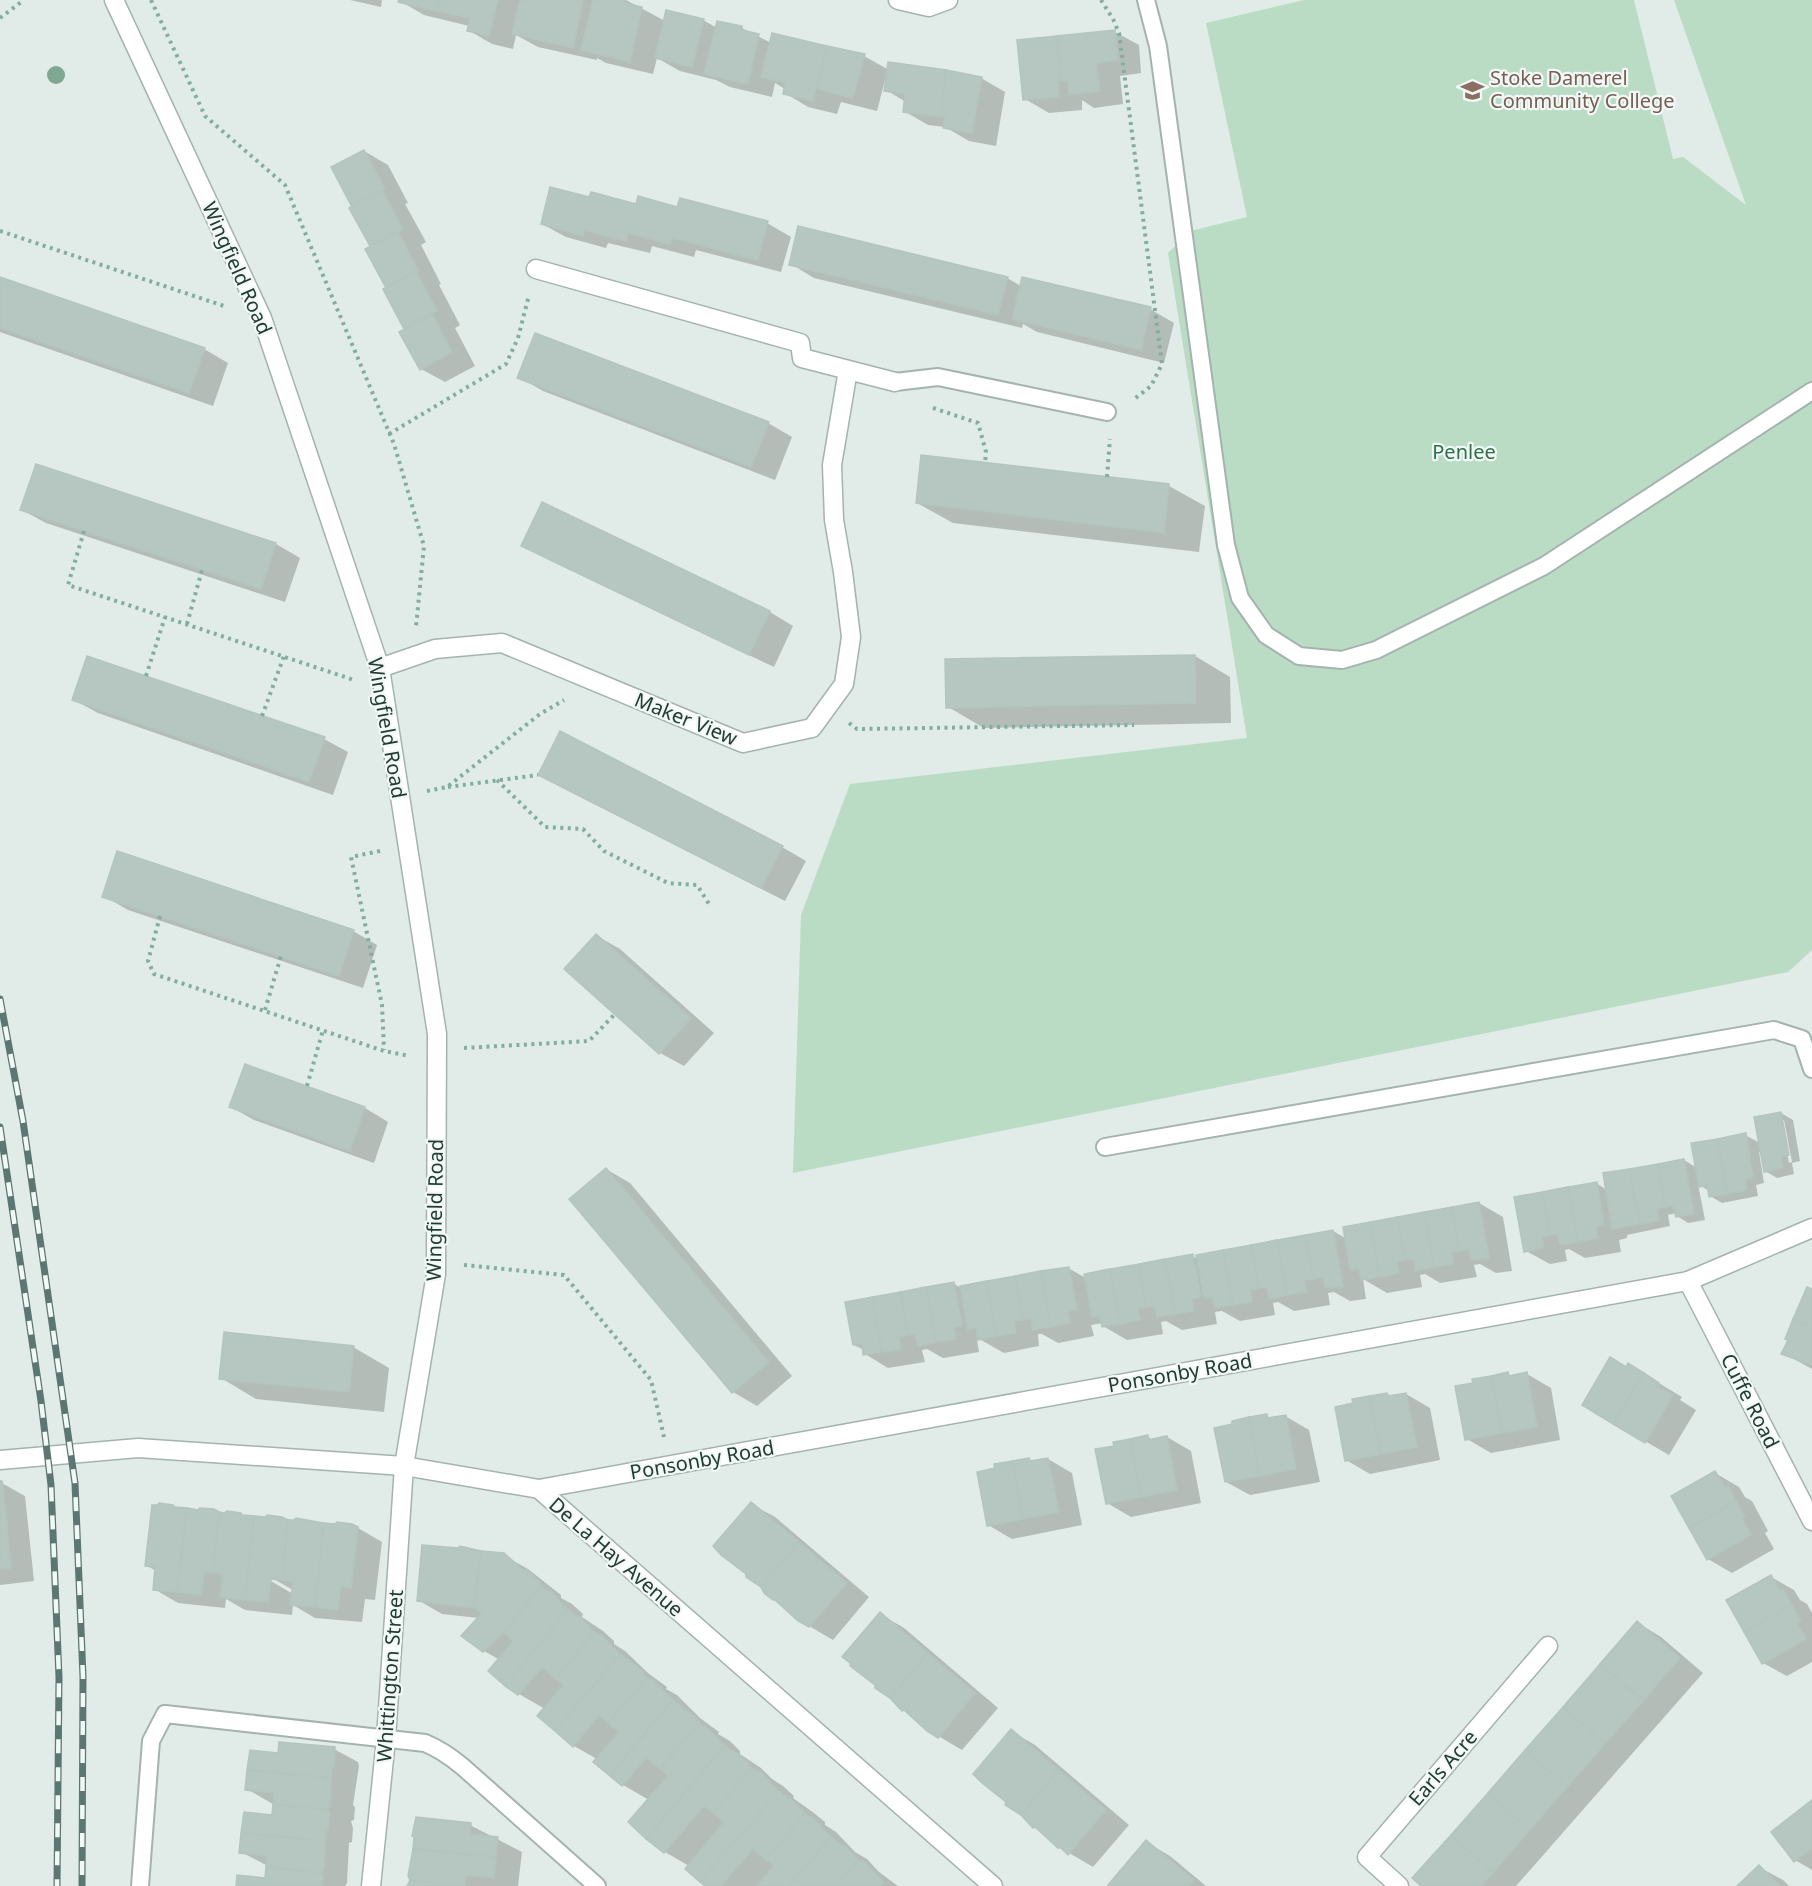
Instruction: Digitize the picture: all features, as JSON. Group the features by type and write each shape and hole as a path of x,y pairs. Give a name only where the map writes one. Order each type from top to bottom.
{"street":[{"name":"Wingfield Road","path":"114,0 262,318 380,668 437,1034 436,1274 404,1466"},
{"path":"898,0 929,7 948,0"},
{"path":"536,269 800,343 802,358 895,382"},
{"name":"Maker View","path":"380,668 435,649 502,643 743,743 812,729 844,684 851,637 834,520 832,465 848,370"},
{"name":"Ponsonby Road","path":"539,1489 1688,1281 1812,1228"},
{"name":"Cuffe Road","path":"1688,1281 1812,1521"},
{"name":"De La Hay Avenue","path":"0,1461 138,1448 404,1466 539,1489 993,1886"},
{"name":"Whittington Street","path":"371,1886 386,1739 404,1466"},
{"name":"Earls Acre","path":"1399,1886 1367,1857 1548,1646"}],"lane":[{"path":"1146,0 1158,46 1226,545 1240,598 1266,635 1299,656 1342,660 1376,650 1545,566 1812,391"},
{"path":"895,382 938,377 1107,412"},
{"path":"1105,1147 1774,1030 1802,1039 1812,1069"},
{"path":"140,1886 151,1741 165,1714 425,1743 449,1755 597,1886"}],"path":[{"path":"0,18 24,0"},
{"path":"151,0 205,116 285,185 389,434 424,546 413,657"},
{"path":"1101,0 1119,33 1162,364 1152,386 1133,400 1107,412 1110,437 1107,477"},
{"path":"0,231 262,318"},
{"path":"389,434 506,364 518,338 536,269"},
{"path":"895,382 906,399 978,423 986,452 985,463"},
{"path":"84,531 68,585 383,689"},
{"path":"187,624 202,570"},
{"path":"146,676 165,616"},
{"path":"262,716 284,656"},
{"path":"447,788 540,714 562,701 607,686"},
{"path":"827,708 857,729 1134,724"},
{"path":"399,795 538,775"},
{"path":"497,780 545,827 583,829 604,851 668,883 697,885 711,907"},
{"path":"384,1051 382,1005 351,857 408,846"},
{"path":"160,916 148,961 154,974 384,1051 437,1055 589,1041 615,1014"},
{"path":"265,1010 281,956"},
{"path":"307,1086 323,1030"},
{"path":"436,1262 564,1275 651,1380 671,1465"}],"green space":[{"name":"Penlee","path":"1304,0 1634,0 1673,159 1683,157 1746,205 1674,0 1812,0 1812,950 1788,972 793,1173 801,915 850,784 1247,738 1168,253 1191,231 1247,217 1206,23"}],"building":[{"path":"399,0 439,0 436,11 398,2"},
{"path":"439,0 498,0 489,36 467,31 470,18 436,11"},
{"path":"520,0 583,0 573,48 512,34"},
{"path":"593,0 625,0 625,3 642,7 630,62 581,50"},
{"path":"666,10 704,19 692,67 655,58"},
{"path":"717,21 742,26 742,30 759,34 748,84 704,74"},
{"path":"1115,30 1118,60 1096,63 1100,91 1069,95 1068,81 1061,81 1057,36"},
{"path":"772,33 827,46 813,101 783,94 785,83 761,77"},
{"path":"1057,36 1061,81 1058,81 1059,97 1023,100 1017,40"},
{"path":"827,46 865,54 853,98 817,89"},
{"path":"888,62 946,70 941,117 903,112 905,94 884,91"},
{"path":"946,70 982,77 972,133 943,128 945,116 941,117"},
{"path":"364,150 385,189 352,207 331,167"},
{"path":"550,187 589,197 591,192 636,204 638,196 677,207 680,198 768,221 758,260 672,238 670,244 628,233 626,241 584,230 583,236 541,224"},
{"path":"382,190 403,229 370,246 349,208"},
{"path":"798,226 1008,277 998,315 789,265"},
{"path":"398,232 418,270 386,288 365,249"},
{"path":"416,271 437,311 404,329 383,289"},
{"path":"0,277 205,348 189,393 0,328"},
{"path":"1022,277 1151,307 1141,350 1012,319"},
{"path":"432,314 452,352 420,370 399,332"},
{"path":"535,333 769,422 751,467 517,378"},
{"path":"921,455 1169,484 1164,533 916,503"},
{"path":"36,464 276,543 261,589 20,510"},
{"path":"542,502 770,611 749,655 521,546"},
{"path":"1195,655 1196,703 946,708 945,659"},
{"path":"87,656 325,737 309,782 72,700"},
{"path":"560,731 783,846 761,888 538,775"},
{"path":"117,851 354,930 339,976 102,897"},
{"path":"596,934 691,1018 659,1054 564,969"},
{"path":"245,1064 365,1107 350,1151 229,1107"},
{"path":"1781,1112 1789,1155 1781,1157 1783,1168 1764,1172 1754,1117"},
{"path":"1746,1133 1753,1177 1745,1179 1747,1190 1727,1194 1717,1139"},
{"path":"1717,1139 1727,1194 1709,1197 1707,1185 1699,1187 1691,1143"},
{"path":"1684,1159 1694,1214 1676,1217 1673,1206 1665,1207 1658,1164"},
{"path":"1658,1164 1665,1207 1657,1209 1659,1220 1640,1224 1629,1169"},
{"path":"606,1168 769,1362 732,1393 569,1199"},
{"path":"1629,1169 1640,1224 1612,1229 1603,1173"},
{"path":"1597,1182 1604,1225 1596,1227 1598,1238 1578,1242 1568,1187"},
{"path":"1568,1187 1578,1242 1560,1245 1558,1234 1550,1235 1542,1192"},
{"path":"1542,1192 1550,1235 1542,1237 1544,1248 1524,1252 1514,1197"},
{"path":"1479,1202 1489,1258 1471,1260 1469,1249 1459,1251 1452,1207"},
{"path":"1452,1207 1459,1251 1451,1252 1453,1264 1434,1267 1424,1212"},
{"path":"1424,1212 1434,1267 1415,1271 1414,1259 1405,1260 1397,1217"},
{"path":"1397,1217 1405,1260 1397,1262 1399,1273 1380,1277 1370,1222"},
{"path":"1370,1222 1380,1277 1361,1280 1359,1269 1350,1270 1343,1227"},
{"path":"1333,1230 1343,1286 1325,1288 1323,1277 1313,1279 1305,1235"},
{"path":"1305,1235 1313,1279 1304,1280 1307,1292 1287,1295 1277,1240"},
{"path":"1277,1240 1287,1295 1269,1299 1267,1287 1259,1288 1251,1245"},
{"path":"1251,1245 1259,1288 1250,1290 1252,1302 1233,1305 1223,1250"},
{"path":"1223,1250 1233,1305 1215,1308 1212,1297 1204,1298 1196,1255"},
{"path":"1193,1254 1201,1297 1192,1299 1194,1311 1175,1314 1165,1259"},
{"path":"1165,1259 1175,1314 1157,1317 1154,1306 1146,1307 1139,1264"},
{"path":"1139,1264 1146,1307 1138,1309 1140,1320 1120,1324 1110,1269"},
{"path":"1069,1267 1077,1310 1068,1311 1070,1323 1051,1327 1041,1271"},
{"path":"1110,1269 1120,1324 1102,1327 1100,1316 1092,1317 1084,1274"},
{"path":"1041,1271 1051,1327 1033,1330 1031,1318 1022,1320 1015,1276"},
{"path":"1015,1276 1022,1320 1014,1321 1016,1333 996,1336 987,1281"},
{"path":"987,1281 996,1336 978,1340 976,1328 968,1330 960,1286"},
{"path":"954,1282 962,1326 954,1327 956,1339 936,1342 926,1287"},
{"path":"926,1287 936,1342 918,1346 915,1334 908,1335 900,1292"},
{"path":"1807,1287 1812,1289 1812,1327 1793,1319"},
{"path":"900,1292 908,1335 899,1337 901,1349 882,1352 872,1297"},
{"path":"872,1297 882,1352 863,1355 862,1344 853,1345 845,1302"},
{"path":"1793,1319 1812,1327 1812,1365 1781,1354 1788,1340 1785,1339"},
{"path":"224,1332 354,1346 349,1392 219,1379"},
{"path":"1610,1357 1626,1367 1628,1363 1644,1373 1613,1424 1582,1405"},
{"path":"1508,1372 1509,1376 1527,1372 1537,1427 1502,1433 1491,1376"},
{"path":"1644,1373 1659,1383 1657,1386 1673,1395 1645,1443 1613,1424"},
{"path":"1491,1376 1502,1433 1465,1440 1455,1386 1473,1383 1472,1379"},
{"path":"1387,1393 1388,1396 1406,1393 1417,1447 1381,1454 1369,1396"},
{"path":"1369,1396 1381,1454 1345,1461 1335,1407 1353,1403 1352,1399"},
{"path":"1267,1414 1267,1418 1286,1415 1296,1469 1260,1476 1249,1417"},
{"path":"1249,1417 1260,1476 1225,1482 1214,1428"},
{"path":"1148,1435 1148,1440 1167,1436 1177,1490 1141,1497 1130,1439"},
{"path":"1130,1439 1141,1497 1106,1504 1095,1449 1114,1446 1113,1442"},
{"path":"1029,1458 1030,1461 1048,1458 1059,1512 1023,1519 1012,1461"},
{"path":"1012,1461 1023,1519 987,1526 977,1472 995,1468 994,1464"},
{"path":"1715,1471 1725,1488 1728,1485 1736,1501 1689,1528 1671,1496"},
{"path":"0,1481 2,1481 11,1568 0,1569"},
{"path":"1736,1501 1751,1535 1707,1560 1689,1528"},
{"path":"751,1502 799,1542 761,1587 746,1577 746,1574 713,1546"},
{"path":"159,1503 187,1508 177,1592 153,1590 155,1567 145,1566 152,1505"},
{"path":"187,1508 214,1509 219,1512 213,1573 204,1572 201,1595 177,1592"},
{"path":"227,1511 254,1516 245,1600 220,1597 223,1574 213,1573 219,1512"},
{"path":"267,1515 288,1520 282,1580 271,1579 268,1602 245,1600 254,1516 265,1517"},
{"path":"296,1518 324,1523 315,1607 290,1605 293,1581 282,1580 288,1520"},
{"path":"337,1522 358,1527 351,1588 341,1586 338,1610 315,1607 324,1523 335,1524"},
{"path":"799,1542 847,1583 809,1627 798,1621 764,1593 761,1587"},
{"path":"422,1545 458,1548 460,1546 481,1551 474,1608 417,1601"},
{"path":"481,1551 504,1553 538,1580 541,1586 504,1632 483,1652 461,1636 482,1613 474,1608"},
{"path":"1771,1575 1780,1591 1783,1589 1792,1605 1744,1632 1726,1600"},
{"path":"542,1586 568,1609 505,1686 488,1671 513,1641 504,1632"},
{"path":"1792,1605 1801,1621 1797,1623 1806,1639 1762,1664 1744,1632"},
{"path":"568,1609 579,1616 594,1632 555,1679 542,1667 518,1695 505,1686"},
{"path":"880,1612 928,1653 890,1698 875,1688 875,1685 842,1657"},
{"path":"1637,1621 1680,1658 1643,1701 1600,1664"},
{"path":"594,1632 601,1635 620,1654 555,1731 537,1716 563,1685 555,1679"},
{"path":"928,1653 975,1693 938,1738 904,1710 902,1711 890,1698"},
{"path":"620,1654 644,1672 647,1678 608,1723 599,1715 573,1747 555,1731"},
{"path":"1600,1664 1643,1701 1605,1744 1563,1707"},
{"path":"647,1678 653,1680 673,1700 610,1776 593,1762 619,1732 608,1723"},
{"path":"673,1700 699,1722 660,1769 646,1758 622,1786 610,1776"},
{"path":"1563,1707 1605,1744 1567,1787 1525,1750"},
{"path":"699,1722 725,1746 646,1839 628,1822 668,1776 660,1769"},
{"path":"1011,1729 1059,1770 1021,1815 1005,1805 1006,1802 973,1774"},
{"path":"279,1742 335,1747 331,1778 247,1770 250,1750 278,1753"},
{"path":"725,1746 748,1762 752,1769 713,1813 704,1806 664,1853 646,1839"},
{"path":"1525,1750 1567,1787 1530,1830 1488,1793"},
{"path":"752,1769 759,1771 779,1791 700,1882 685,1869 724,1822 713,1813"},
{"path":"247,1770 331,1778 330,1807 328,1810 273,1804 274,1793 245,1790"},
{"path":"1059,1770 1106,1810 1068,1855 1035,1827 1033,1828 1021,1815"},
{"path":"779,1791 805,1813 766,1860 753,1849 721,1886 705,1886 700,1882"},
{"path":"1488,1793 1530,1830 1493,1873 1451,1835"},
{"path":"1812,1800 1812,1848 1794,1862 1771,1832"},
{"path":"273,1804 328,1810 330,1814 325,1841 241,1833 244,1812 272,1815"},
{"path":"805,1813 812,1817 831,1837 789,1886 757,1886 774,1866 766,1860"},
{"path":"416,1817 471,1823 470,1834 498,1837 496,1857 413,1849 414,1837 412,1836"},
{"path":"241,1833 325,1841 324,1869 321,1873 266,1867 267,1856 239,1853"},
{"path":"1451,1835 1493,1873 1481,1886 1421,1886 1412,1878"},
{"path":"831,1837 843,1844 858,1860 835,1886 789,1886"},
{"path":"1146,1840 1194,1880 1189,1886 1108,1885"},
{"path":"413,1849 496,1857 494,1878 466,1875 465,1886 410,1880 408,1876"},
{"path":"858,1860 864,1862 884,1882 880,1886 835,1886"},
{"path":"1759,1865 1780,1886 1737,1886"},
{"path":"266,1867 321,1873 322,1886 236,1886 237,1875 265,1878"},
{"path":"410,1880 465,1886 407,1886"}],"railway":[{"path":"0,999 23,1121 75,1483 83,1677 82,1886"},
{"path":"0,1127 41,1401 51,1485 59,1677 57,1886"}],"place":[{"name":"Stoke Damerel Community College","path":"1472,90"}]}
